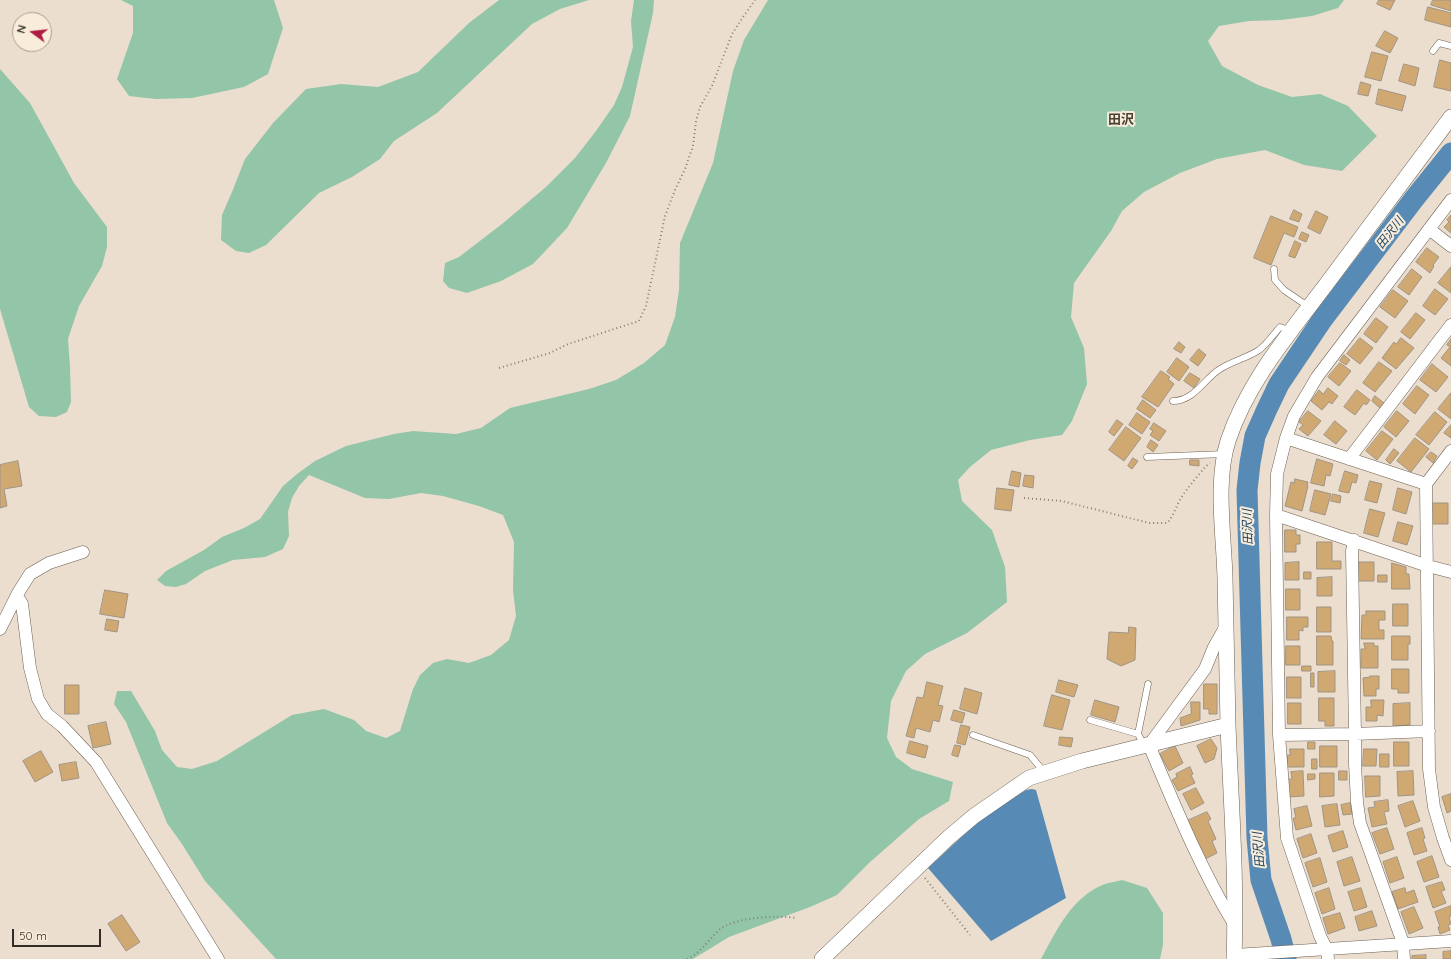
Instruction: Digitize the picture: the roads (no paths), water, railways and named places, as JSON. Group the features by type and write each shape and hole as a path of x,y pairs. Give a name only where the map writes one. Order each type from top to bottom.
{"street":[{"path":"1451,117 1291,331 1253,386 1240,410 1224,456 1222,491 1228,725 1234,836 1234,957 1327,954 1403,943 1451,941"},
{"path":"1327,954 1287,838 1279,735 1276,515 1277,474 1286,438 1294,416 1317,377 1451,200"},
{"path":"1429,229 1451,246"},
{"path":"1349,459 1451,326"},
{"path":"1286,438 1426,484"},
{"path":"1451,450 1426,484 1429,769 1434,807 1451,860"},
{"path":"1276,515 1428,566 1451,572"},
{"path":"1354,540 1352,551 1356,734 1355,764 1357,802 1360,823 1403,943 1404,959"},
{"path":"0,629 30,574 49,563 83,552"},
{"path":"17,596 22,604 30,668 38,699 47,714 62,726 96,762 218,959"},
{"path":"1144,742 1205,669 1214,647 1226,626"},
{"path":"822,959 948,838 974,816 1029,778 1144,742 1228,725"},
{"path":"1279,735 1429,731"},
{"path":"1144,742 1216,895 1234,924"}],"lane":[{"path":"1434,51 1439,43 1451,46"},
{"path":"1274,268 1275,280 1284,290 1309,307"},
{"path":"1173,400 1179,400 1189,396 1219,369 1261,349 1280,327 1291,331"},
{"path":"1147,457 1224,456"},
{"path":"1090,720 1144,742 1148,684"},
{"path":"973,735 1030,755 1045,773"}],"water":[{"path":"1026,790 1036,790 1066,898 991,941 928,868 985,815"}],"waterway":[{"name":"田沢川","path":"1286,959 1281,939 1261,880 1257,838 1247,490 1255,436 1279,384 1322,320 1451,153"}],"district":[{"name":"田沢","path":"1121,120"}]}
